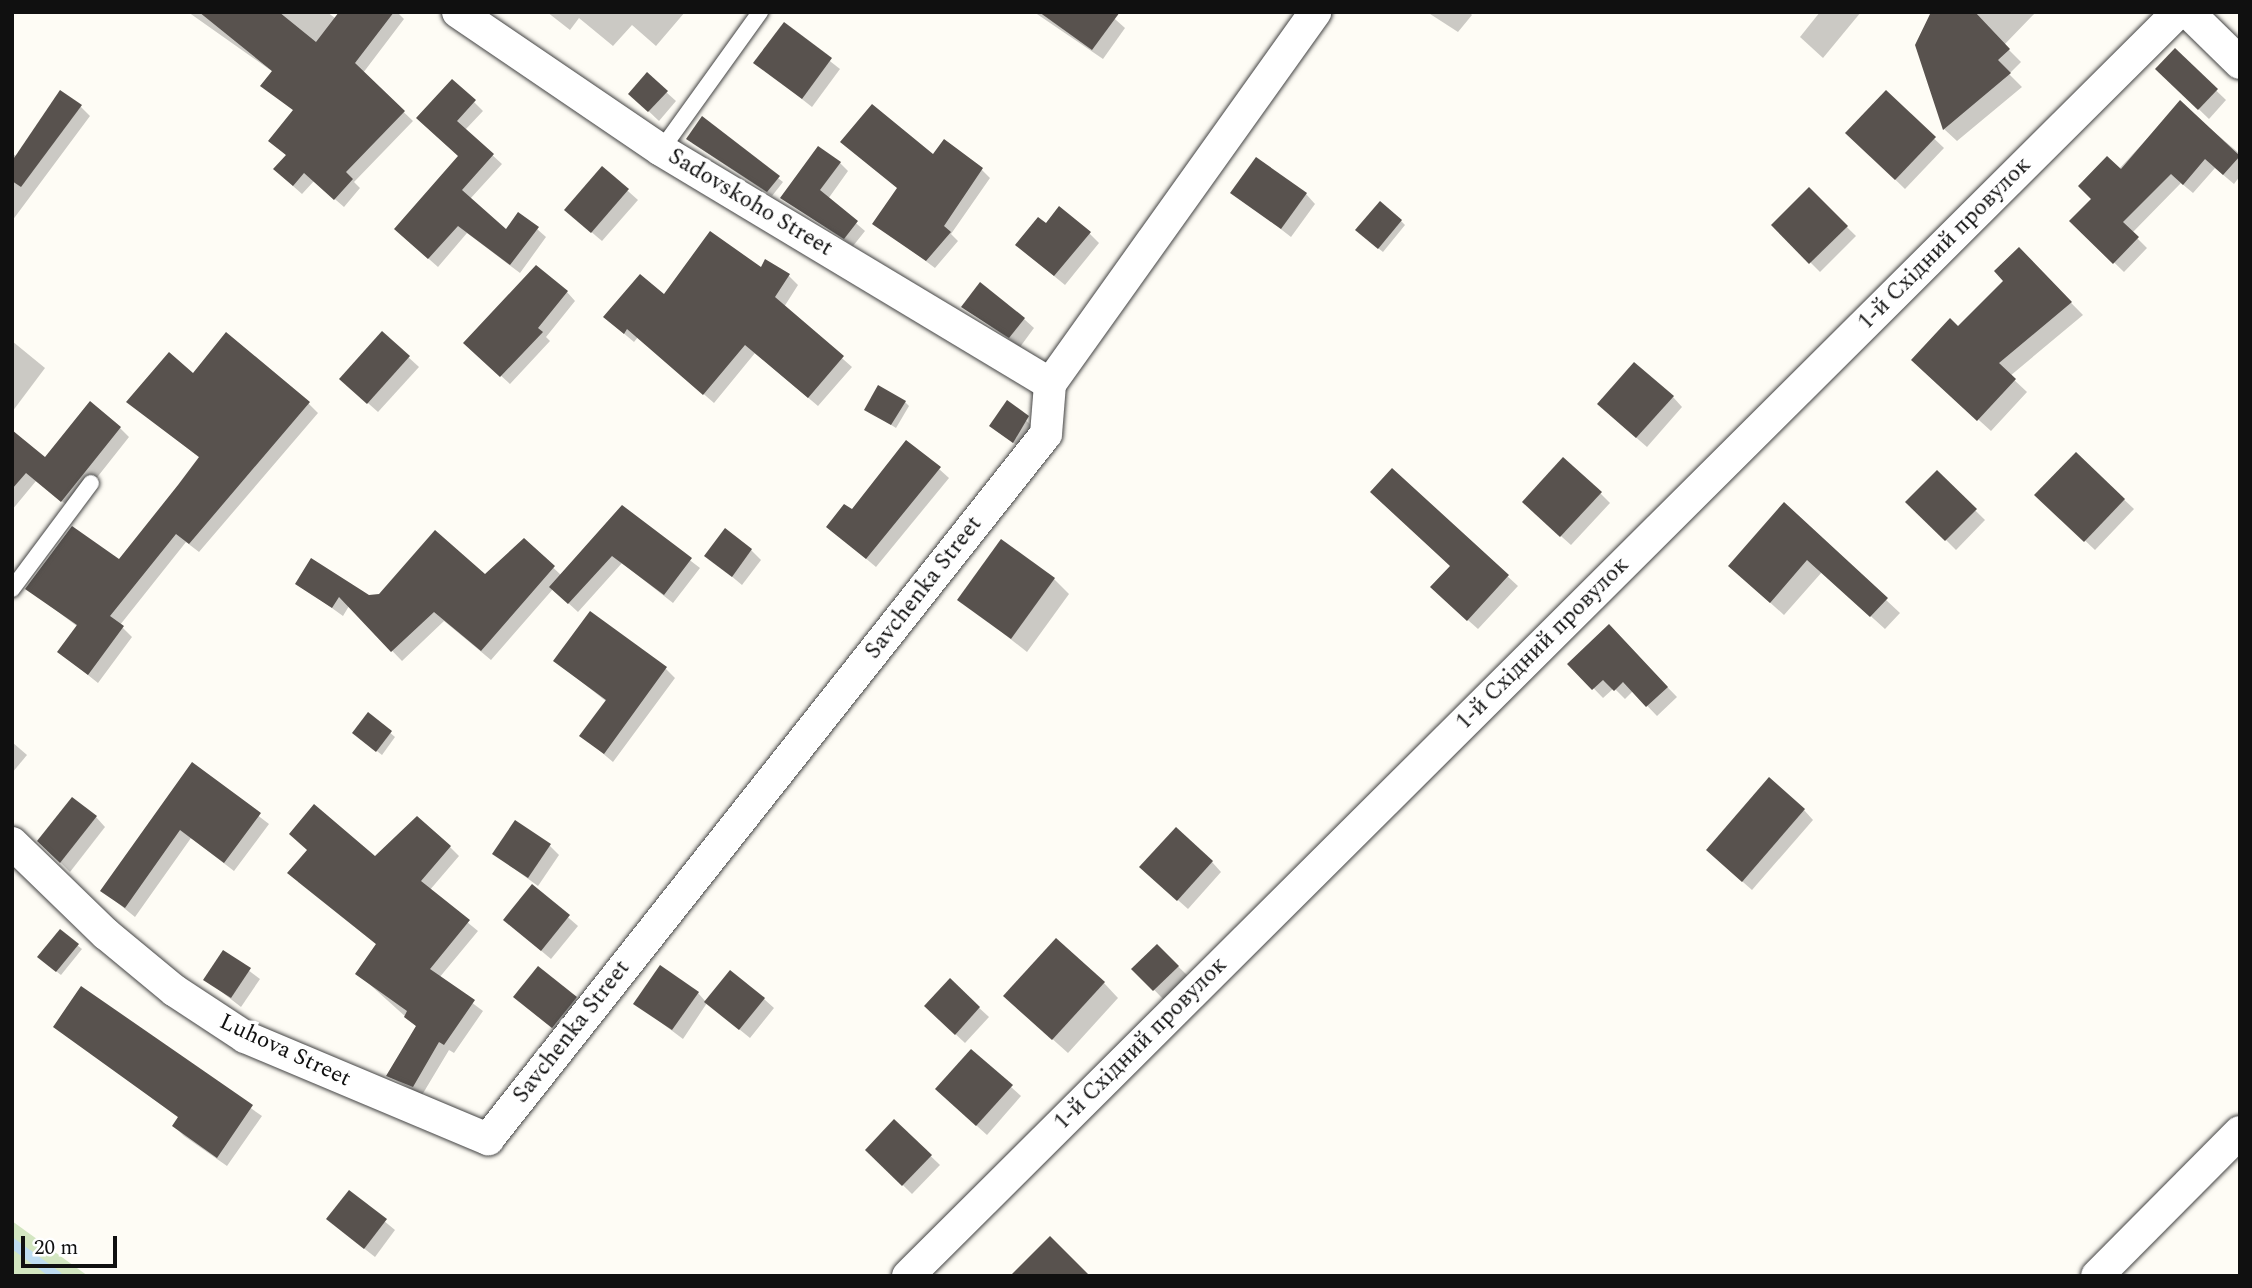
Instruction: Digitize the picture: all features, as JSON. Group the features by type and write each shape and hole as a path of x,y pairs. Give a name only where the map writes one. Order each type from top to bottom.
{"street":[{"path":"1050,384 1315,12"},
{"name":"1-й Східний провулок","path":"908,1276 2178,12"},
{"path":"2188,12 2240,64"},
{"name":"Sadovskoho Street","path":"476,18 661,150 1050,384"},
{"name":"Savchenka Street","path":"488,1139 1046,434 1050,384"},
{"name":"Luhova Street","path":"12,842 106,934 175,991 245,1037 488,1139"},
{"path":"2097,1276 2240,1132"}],"lane":[{"path":"661,150 760,12"},
{"path":"12,589 91,483"}],"green space":[{"path":"12,1221 88,1276 12,1276"}],"building":[{"path":"199,12 279,12 316,42 339,12 394,12 355,63 405,111 346,172 353,179 334,200 304,173 293,186 273,169 286,155 268,141 293,110 260,86 272,71"},
{"path":"1039,12 1120,12 1092,50"},
{"path":"1931,12 1975,12 2010,49 1998,60 2011,73 1943,130 1915,45"},
{"path":"784,22 832,58 802,99 753,63"},
{"path":"2175,48 2218,89 2198,110 2155,69"},
{"path":"647,72 668,91 648,112 628,94"},
{"path":"452,79 476,100 457,121 494,154 462,190 506,229 518,212 539,227 510,265 458,226 428,259 394,229 458,156 416,118"},
{"path":"60,90 82,105 21,187 12,181 12,161"},
{"path":"1886,90 1936,137 1895,180 1845,133"},
{"path":"2180,100 2240,156 2223,175 2205,159 2183,185 2171,174 2123,222 2139,237 2113,264 2069,221 2091,199 2078,186 2107,156 2121,169"},
{"path":"872,104 933,154 944,139 983,168 944,226 951,232 926,261 872,224 897,188 840,142"},
{"path":"702,116 780,176 767,192 686,139"},
{"path":"818,146 841,162 820,190 858,221 844,239 780,198"},
{"path":"1256,157 1307,193 1281,229 1230,193"},
{"path":"602,166 629,189 591,233 564,210"},
{"path":"1809,187 1848,226 1809,264 1771,225"},
{"path":"1380,201 1402,220 1378,249 1355,230"},
{"path":"1059,206 1091,232 1054,276 1015,245 1038,217 1046,223"},
{"path":"710,231 761,267 765,259 790,274 775,297 844,356 808,398 745,345 703,395 627,329 624,334 603,317 640,274 664,294"},
{"path":"2019,247 2072,302 1999,363 2016,379 1977,421 1911,360 1950,318 1958,326 2003,281 1994,271"},
{"path":"536,265 568,291 538,328 543,332 500,377 463,343"},
{"path":"980,282 1025,318 1009,338 961,307"},
{"path":"382,331 410,356 367,404 339,379"},
{"path":"226,332 310,402 189,544 176,534 110,616 124,626 88,675 57,652 77,625 25,589 72,526 119,559 178,485 199,457 126,402 169,352 193,373"},
{"path":"1634,362 1674,396 1636,438 1597,404"},
{"path":"878,385 906,401 891,425 864,410"},
{"path":"1007,400 1029,416 1013,443 989,426"},
{"path":"90,401 121,427 61,502 26,473 12,489 12,430 45,457"},
{"path":"906,440 941,467 866,559 826,527 844,504 852,509"},
{"path":"2076,452 2125,499 2084,542 2034,495"},
{"path":"1563,457 1602,492 1560,537 1522,502"},
{"path":"1392,468 1509,575 1467,621 1430,587 1450,566 1370,492"},
{"path":"1937,470 1977,509 1945,541 1905,502"},
{"path":"1784,502 1888,598 1870,617 1807,560 1770,603 1728,566"},
{"path":"622,505 692,558 664,595 612,556 568,604 549,587"},
{"path":"725,528 752,549 732,577 704,556"},
{"path":"435,530 485,574 524,538 555,566 481,651 434,612 391,652 339,597 332,608 295,584 311,558 369,595 379,594"},
{"path":"1001,539 1055,578 1011,639 957,600"},
{"path":"590,611 667,667 604,754 579,736 606,700 553,661"},
{"path":"1609,624 1668,687 1646,707 1623,682 1614,691 1603,680 1592,690 1567,664"},
{"path":"368,712 392,731 376,752 352,733"},
{"path":"192,762 261,813 224,863 180,830 125,908 100,891"},
{"path":"1769,777 1805,809 1742,882 1706,850"},
{"path":"72,797 97,816 60,863 37,841"},
{"path":"314,804 375,856 417,816 451,846 421,881 470,920 430,969 475,1000 444,1045 439,1042 413,1087 386,1076 416,1026 404,1017 407,1011 355,974 376,944 287,873 307,850 289,834"},
{"path":"515,820 551,844 528,878 492,854"},
{"path":"1176,827 1213,861 1177,901 1139,867"},
{"path":"532,884 570,915 541,951 503,920"},
{"path":"60,929 79,944 56,972 37,957"},
{"path":"1056,938 1105,982 1052,1040 1003,996"},
{"path":"1157,944 1179,966 1153,991 1131,969"},
{"path":"223,950 251,968 231,998 203,980"},
{"path":"660,965 699,992 672,1030 633,1004"},
{"path":"538,966 577,997 552,1028 513,997"},
{"path":"730,970 765,998 739,1030 704,1002"},
{"path":"950,978 980,1007 955,1035 924,1006"},
{"path":"81,986 253,1105 217,1158 172,1126 178,1117 53,1027"},
{"path":"971,1049 1013,1085 976,1126 935,1089"},
{"path":"894,1119 932,1155 902,1186 865,1150"},
{"path":"349,1190 387,1219 364,1249 326,1219"},
{"path":"1050,1236 1090,1276 1010,1276"}],"waterway":[{"path":"12,1243 57,1276"}]}
